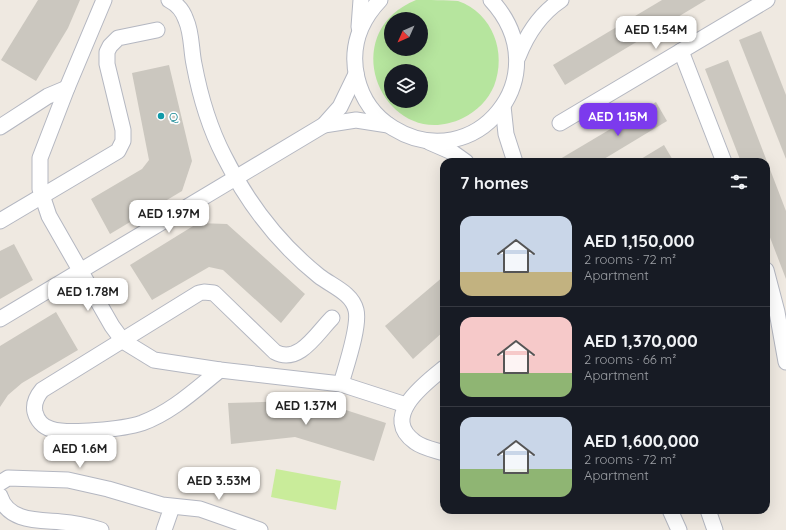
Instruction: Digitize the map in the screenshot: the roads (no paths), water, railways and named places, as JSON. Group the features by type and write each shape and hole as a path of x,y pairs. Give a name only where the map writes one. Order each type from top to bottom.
{"street":[{"path":"104,0 67,88 40,158 39,181 41,196 49,216 79,272 112,326 123,341 154,360 220,370 342,384 406,405"},
{"path":"168,0 181,10 187,22 194,64 205,112 220,149 236,178 260,214 284,243 311,269 346,294 354,305 357,324 342,384"},
{"path":"361,0 354,58 356,74 365,100 379,118 388,126 405,135 438,145 459,158"},
{"path":"358,34 367,16 380,0"},
{"path":"491,0 507,20 512,32 517,58"},
{"path":"423,140 441,141 465,136 476,131 491,120 503,106 514,83 517,58 526,38 535,24 546,12 561,0"},
{"path":"560,123 767,0"},
{"path":"0,221 113,154 121,146 123,141 123,130 107,64 107,52 110,46 118,38 157,30"},
{"path":"681,51 722,158"},
{"path":"0,319 324,125 343,102 356,74"},
{"path":"0,127 48,96 67,88"},
{"path":"503,106 506,134 514,158"},
{"path":"324,125 356,120 388,126"},
{"path":"770,285 777,312 786,362"},
{"path":"220,370 170,410 142,423 111,430 50,429 39,421 34,408 38,395 42,390 199,293 214,293 275,352 286,356 298,353 332,318"},
{"path":"440,371 425,383 406,405 403,419 406,432 411,438 422,446 440,452"},
{"path":"0,483 8,478 68,480 172,507 200,509 259,530"},
{"path":"0,496 10,511 22,518 63,522 101,530"},
{"path":"164,530 172,507"},
{"path":"668,530 671,514"},
{"path":"672,514 679,530"},
{"path":"709,514 715,530"}],"place":[{"name":"Q","path":"161,116"}]}
